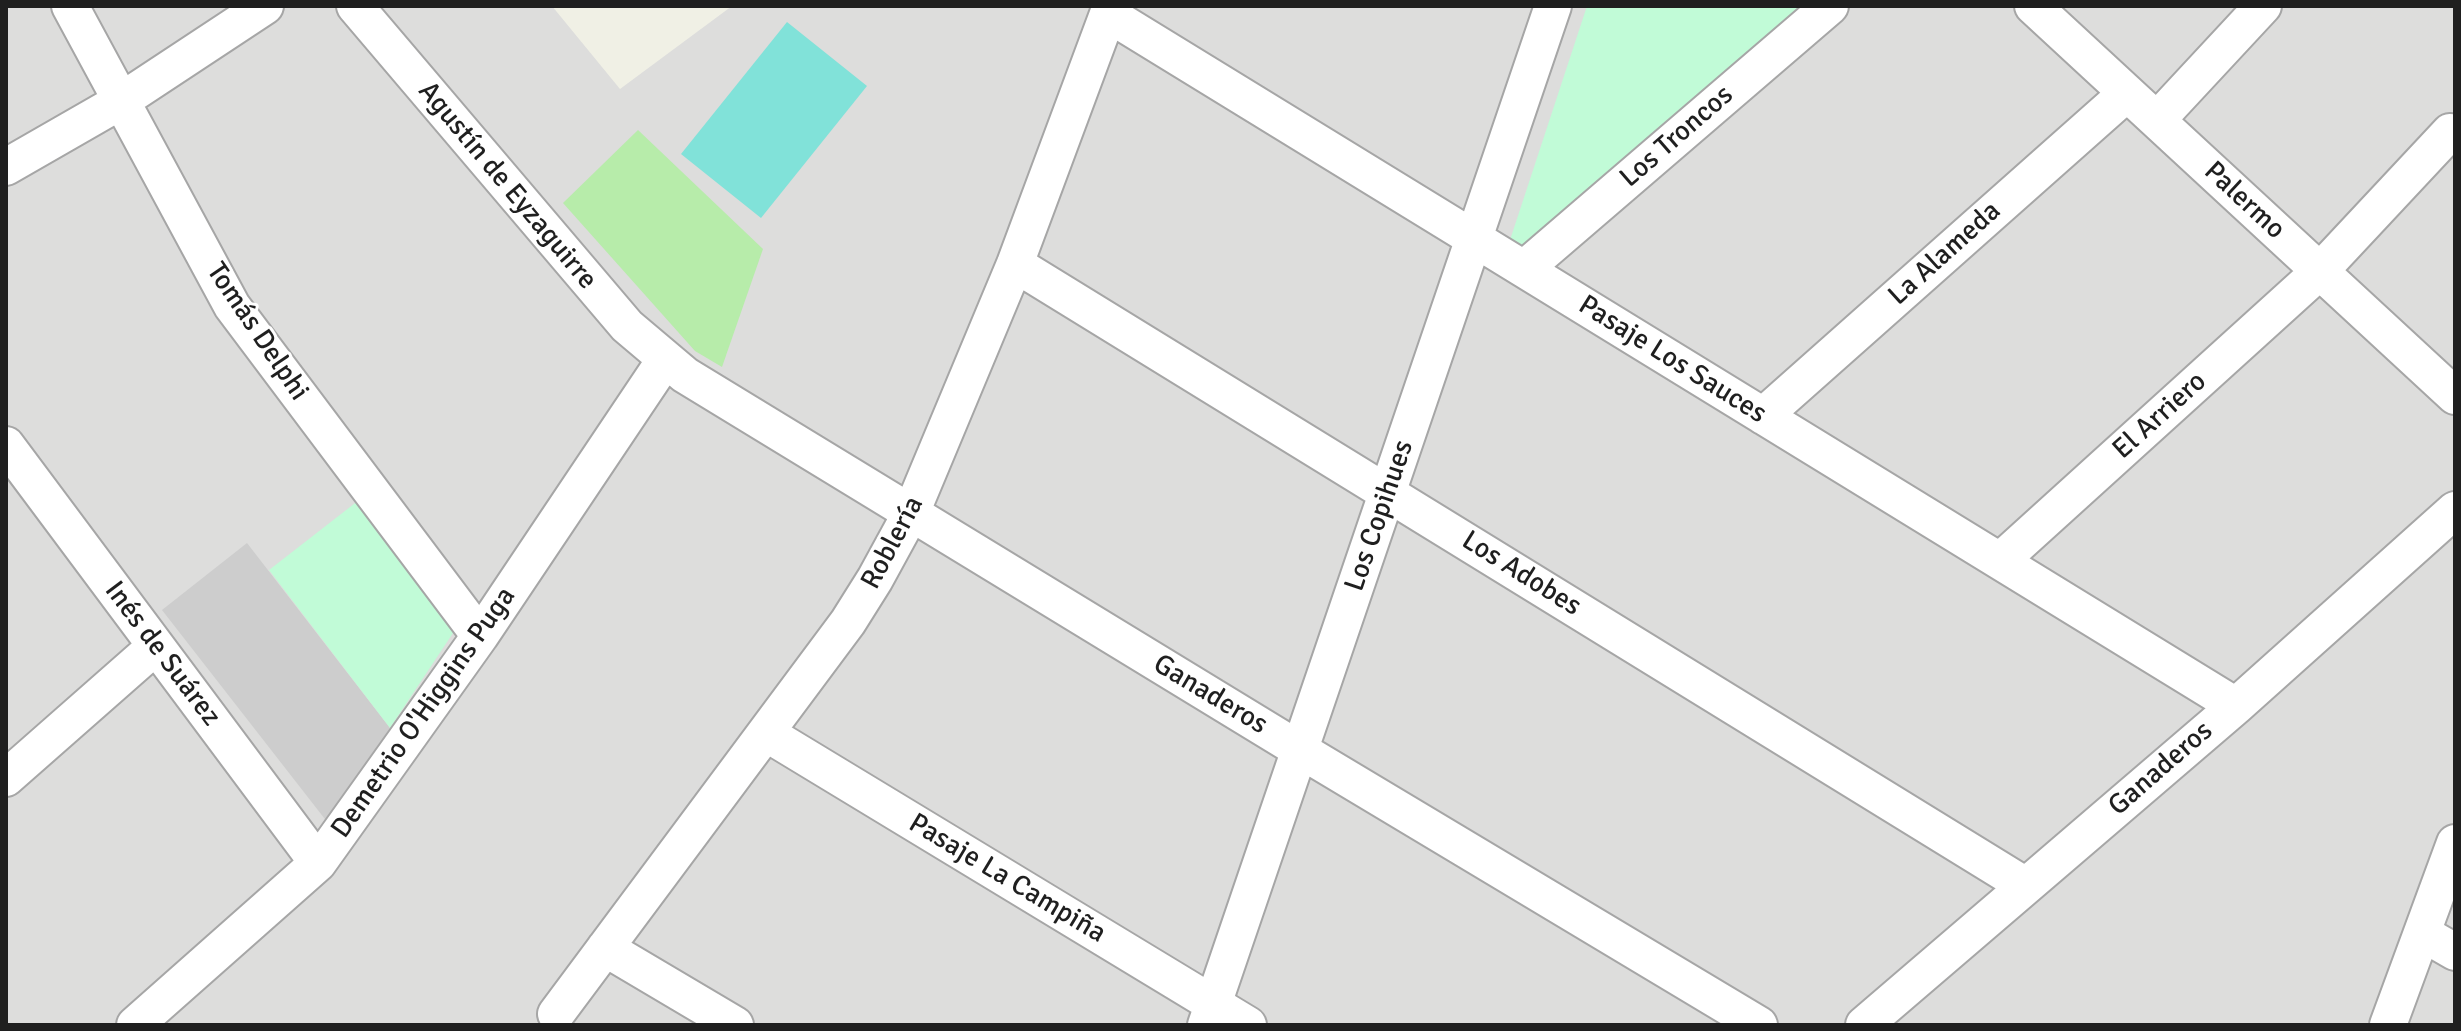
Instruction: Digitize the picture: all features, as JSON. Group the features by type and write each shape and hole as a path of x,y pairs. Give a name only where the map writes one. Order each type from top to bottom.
{"street":[{"name":"Tomás Delphi","path":"70,6 232,306 480,636"},
{"path":"6,167 121,101 265,6"},
{"name":"Agustín de Eyzaguirre","path":"355,6 582,275 627,326 665,360"},
{"name":"Los Copihues","path":"1210,1014 1553,6"},
{"name":"Los Troncos","path":"1524,269 1830,6"},
{"name":"Palermo","path":"2033,6 2455,396"},
{"path":"2157,120 2263,6"},
{"name":"Pasaje Los Sauces","path":"1110,10 1524,269 2236,706"},
{"name":"Roblería","path":"556,1014 848,622 911,513 1015,264 1110,10"},
{"name":"La Alameda","path":"1763,416 2127,93"},
{"name":"El Arriero","path":"2000,561 2320,271 2450,132"},
{"name":"Los Adobes","path":"1015,264 2026,886"},
{"name":"Ganaderos","path":"665,360 1300,750 1759,1025"},
{"name":"Demetrio O'Higgins Puga","path":"135,1025 318,863 480,636 665,360"},
{"name":"Inés de Suárez","path":"6,445 318,863"},
{"name":"Ganaderos","path":"1864,1025 2236,706 2455,510"},
{"path":"6,778 156,646"},
{"name":"Pasaje La Campiña","path":"766,733 1210,1014 1248,1025"},
{"path":"2388,1025 2455,843"},
{"path":"2422,933 2455,952"},
{"path":"605,948 735,1025"}],"shaded area":[{"path":"6,6 552,6 620,89 732,6 2455,6 2455,1025 6,1025"},
{"path":"787,22 867,86 761,218 681,154"},
{"path":"247,543 390,728 328,823 162,610"}],"green space":[{"path":"1587,6 1801,6 1530,250 1509,243"},
{"path":"638,130 763,249 722,367 695,351 563,203"},
{"path":"359,500 457,627 390,728 269,570"}]}
